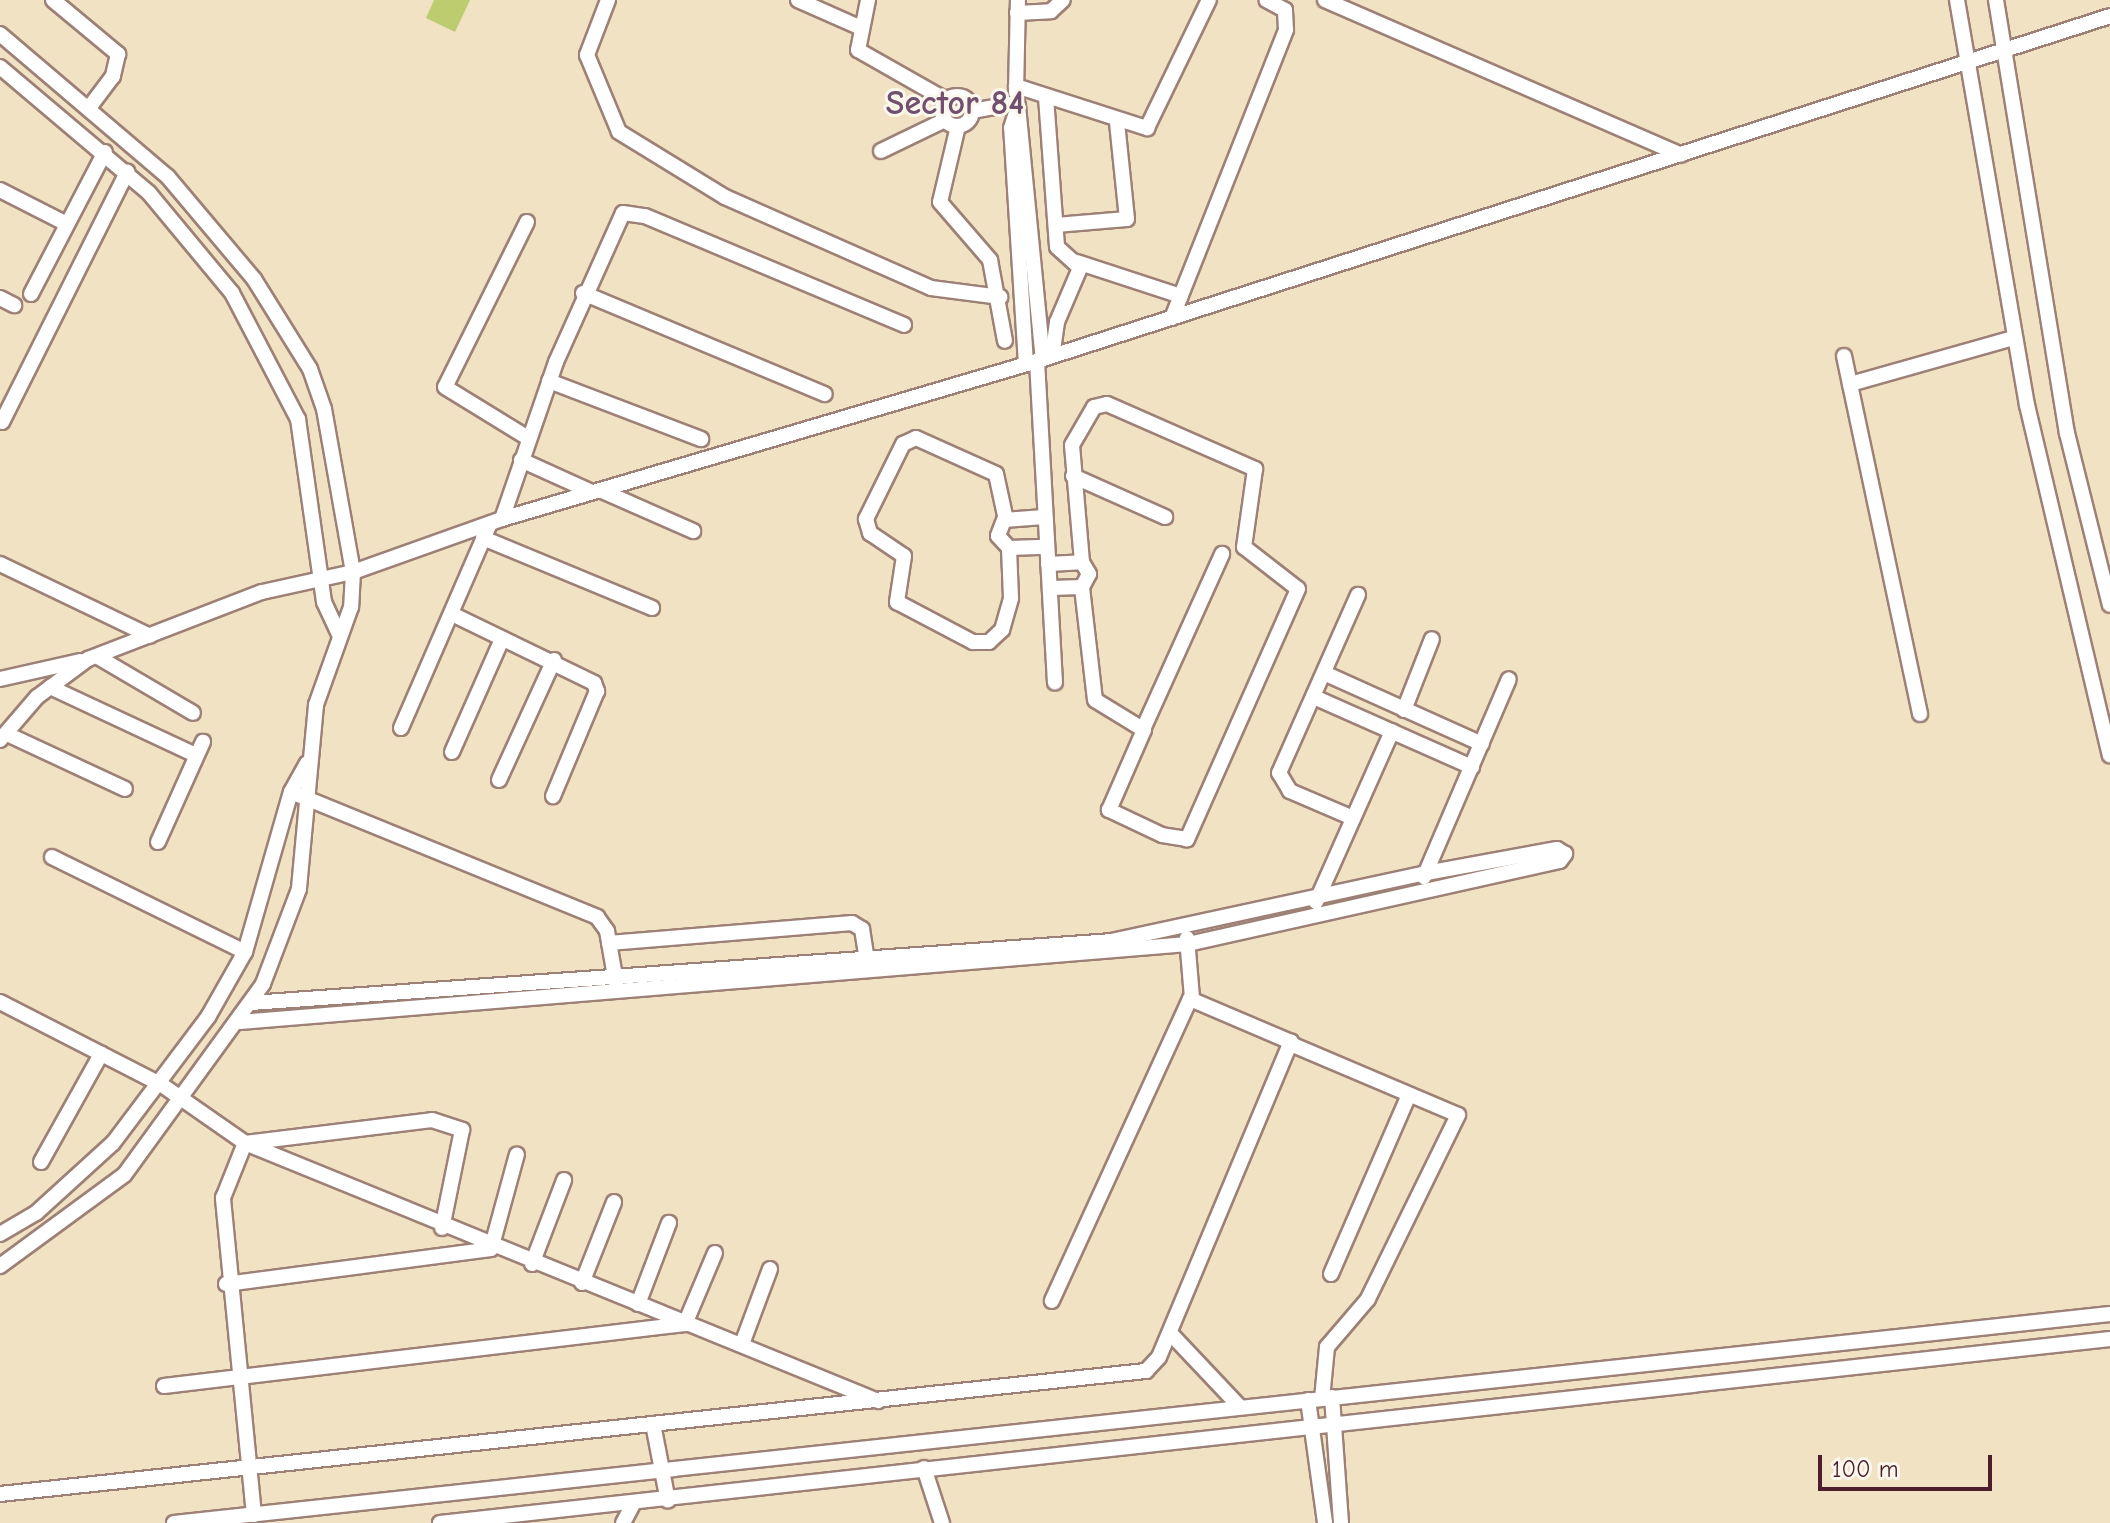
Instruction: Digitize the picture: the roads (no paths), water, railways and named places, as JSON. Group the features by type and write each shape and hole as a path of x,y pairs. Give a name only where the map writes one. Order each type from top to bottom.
{"street":[{"path":"53,0 118,54 113,76 88,109"},
{"path":"608,0 587,55 619,132 725,197 931,288 1000,297"},
{"path":"798,0 859,27"},
{"path":"868,0 855,40 863,57 946,100 959,96 972,111"},
{"path":"1055,682 1044,517 1039,360 1016,86 1018,6 1051,11 1063,0"},
{"path":"1016,86 1117,123 1153,123 1209,0"},
{"path":"1172,318 1286,30 1285,10 1266,0"},
{"path":"1325,0 1681,155"},
{"path":"1957,0 1962,61 2014,338 2110,755"},
{"path":"1996,0 2000,49 2067,433 2110,605"},
{"path":"0,679 93,658 262,592 353,572 496,521 1039,360 1681,155 1962,61 2110,16"},
{"path":"0,34 197,208 297,346 335,449 353,572 351,607 339,634 307,763 291,792 245,952 162,1085 75,1181 0,1234"},
{"path":"0,67 127,172 208,259 284,385 304,438 323,578 339,634"},
{"path":"1046,97 1059,250 1077,262 1181,296"},
{"path":"946,100 952,123 940,202 990,260 1000,297 1005,341"},
{"path":"881,151 952,123 972,111 1017,104"},
{"path":"1056,225 1127,219 1117,123"},
{"path":"31,294 105,152"},
{"path":"2,422 127,172"},
{"path":"0,190 67,224"},
{"path":"401,728 454,615 483,538 496,521 583,293 615,221 632,213 904,325"},
{"path":"527,222 445,387 528,438"},
{"path":"1039,360 1077,262"},
{"path":"583,293 825,394"},
{"path":"0,298 14,305"},
{"path":"1850,384 2014,338"},
{"path":"1844,356 1920,714"},
{"path":"549,381 701,439"},
{"path":"1051,588 1082,587 1090,578 1082,562 1073,476 1075,434 1101,404 1245,461 1258,479 1244,547 1298,586 1187,839 1162,835 1109,810 1222,554"},
{"path":"916,438 996,474 1006,520 998,536 1009,548 1011,598 1002,630 989,642 973,642 897,602 904,556 870,533 866,519 903,444 916,438"},
{"path":"521,460 693,531"},
{"path":"1073,476 1165,517"},
{"path":"1006,520 1044,517"},
{"path":"483,538 652,608"},
{"path":"1009,548 1046,547"},
{"path":"1048,564 1082,562"},
{"path":"0,564 150,636"},
{"path":"1082,587 1095,700 1144,727"},
{"path":"1353,818 1280,779 1358,595"},
{"path":"454,615 588,677 597,691 553,796"},
{"path":"452,752 502,639"},
{"path":"1404,710 1432,639"},
{"path":"93,658 50,687 3,737 125,789"},
{"path":"93,658 193,713"},
{"path":"499,780 554,660"},
{"path":"1324,673 1482,744"},
{"path":"1418,892 1509,679"},
{"path":"50,687 200,749 158,842"},
{"path":"1314,697 1472,767"},
{"path":"1310,915 1392,731"},
{"path":"0,1266 124,1175 186,1099 252,1003 299,889 313,799 307,763"},
{"path":"291,792 597,917 609,943 618,990"},
{"path":"240,1022 878,970 1187,936 1418,892 1560,861 1565,854 1557,849 1426,873 1318,898 1187,936 871,954 252,1003"},
{"path":"52,857 245,952"},
{"path":"609,943 852,923 862,929 878,970"},
{"path":"1052,1301 1192,998 1187,936"},
{"path":"1192,998 1458,1115 1368,1299 1327,1347 1321,1399 1311,1430 1325,1523"},
{"path":"0,1002 162,1085 245,1143 491,1249 742,1344 879,1402"},
{"path":"0,1494 1146,1371 1170,1333 1293,1045"},
{"path":"41,1162 101,1054"},
{"path":"1331,1274 1409,1095"},
{"path":"245,1143 432,1120 462,1130 442,1228"},
{"path":"245,1143 223,1198 226,1284 254,1515"},
{"path":"491,1249 517,1154"},
{"path":"532,1264 564,1180"},
{"path":"582,1283 614,1202"},
{"path":"638,1304 669,1223"},
{"path":"226,1284 491,1249"},
{"path":"685,1324 715,1253"},
{"path":"742,1344 770,1269"},
{"path":"174,1523 2110,1314"},
{"path":"164,1386 685,1324"},
{"path":"1170,1333 1240,1407"},
{"path":"440,1523 668,1501 924,1468 1333,1428 2110,1339"},
{"path":"1321,1399 1333,1428 1341,1523"},
{"path":"653,1424 668,1501"},
{"path":"924,1468 942,1523"},
{"path":"623,1523 633,1504"}],"district":[{"name":"Sector 84","path":"955,104"}]}
